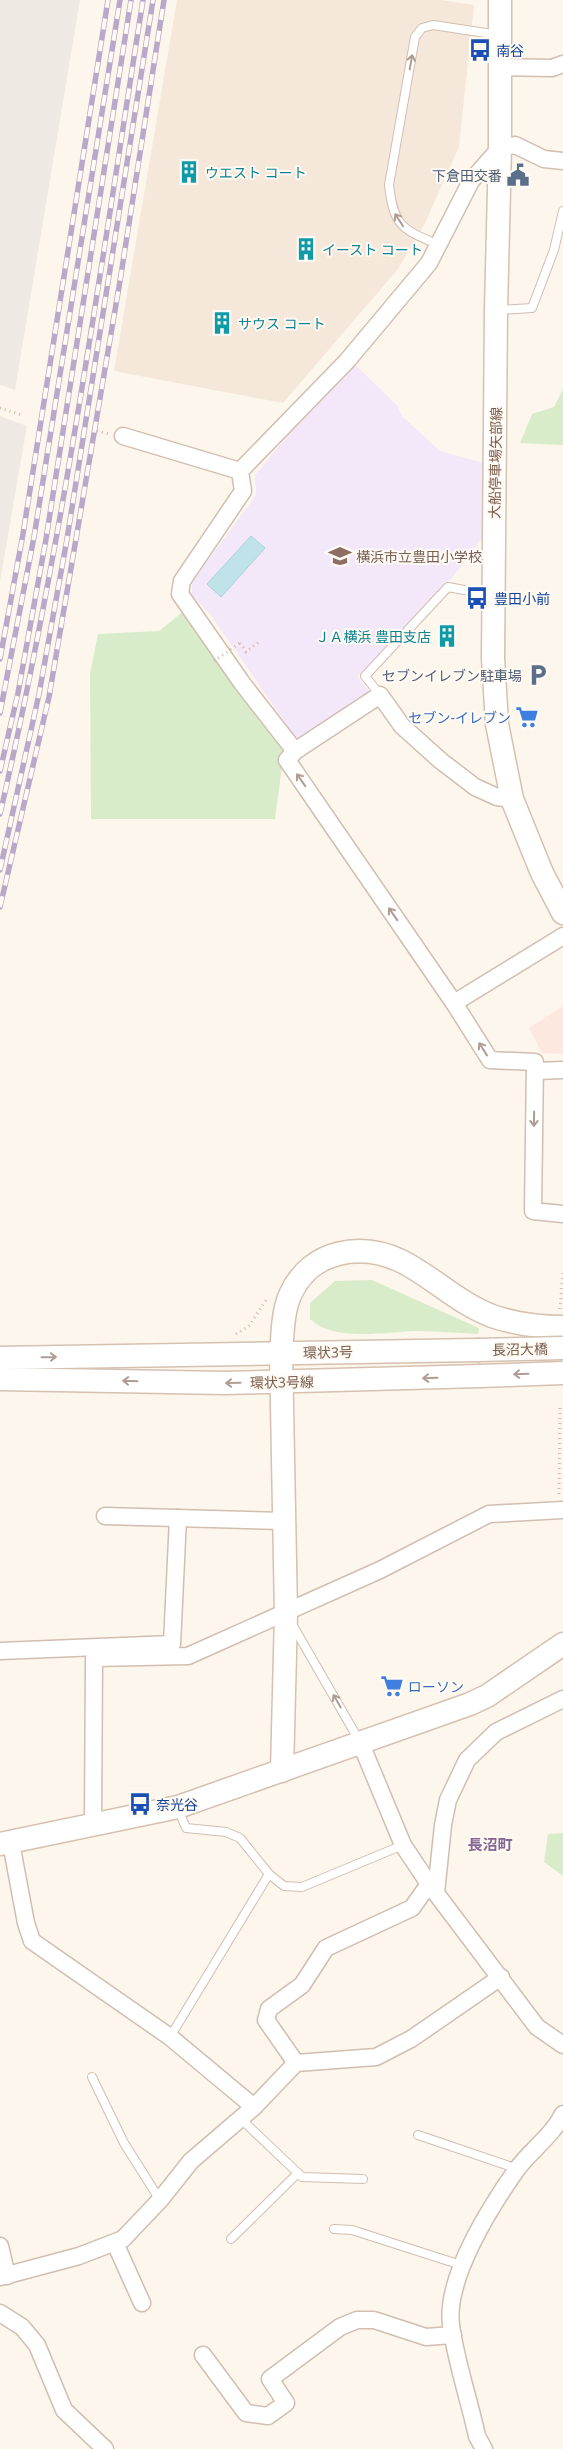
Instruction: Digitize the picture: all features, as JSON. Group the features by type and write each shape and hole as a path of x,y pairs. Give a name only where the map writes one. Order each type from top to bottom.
{"street":[{"name":"大船停車場矢部線","path":"500,0 500,148 496,310 493,658 497,724 512,799 542,873 563,913"},
{"path":"500,67 552,68 563,64"},
{"path":"240,471 347,361 429,263 471,181 500,148 515,145 544,159 563,161"},
{"path":"122,436 240,471"},
{"path":"240,471 243,491 182,581 180,594 242,683 295,751"},
{"path":"512,799 497,797 475,787 402,726 380,695 295,751 287,760 454,1003 490,1060 535,1062 533,1211 563,1214"},
{"path":"454,1003 563,936"},
{"path":"535,1071 563,1070"},
{"path":"282,1771 286,1614 281,1353 285,1311 290,1294 298,1281 308,1270 323,1259 351,1250 382,1253 403,1262 453,1295 492,1315 514,1323 562,1319"},
{"name":"長沼大橋","path":"477,1350 563,1348"},
{"name":"環状3号","path":"0,1358 477,1350"},
{"name":"環状3号線","path":"0,1379 283,1383 563,1373"},
{"path":"93,1825 94,1658 188,1656 286,1614 380,1570 489,1514 561,1510"},
{"path":"105,1516 284,1520"},
{"path":"0,1651 172,1644 178,1518"},
{"path":"254,2107 170,2037 32,1941 5,1843 178,1807 361,1744 479,1700 563,1644"},
{"path":"296,2063 266,2020 269,2009 302,1985 326,1948 412,1908 433,1889 448,1800 466,1760 496,1732 563,1698"},
{"path":"361,1744 403,1845 433,1889 537,2027 563,2045"},
{"path":"0,2246 3,2276 79,2256 123,2239 160,2200 191,2161 254,2107 296,2063 376,2057 411,2039 501,1977"},
{"path":"484,2449 477,2436 450,2323 453,2293 461,2265 518,2169 561,2123"},
{"path":"115,2243 142,2302"},
{"path":"0,2313 22,2327 37,2345 64,2410 105,2449"},
{"path":"203,2355 246,2413 268,2416 286,2402 270,2379 340,2327 356,2320 374,2320 426,2337 453,2335"}],"lane":[{"path":"439,245 410,232 399,224 392,208 389,185 415,37 422,28 433,25 499,35"},
{"path":"496,310 532,308 554,250 563,211"},
{"path":"380,695 365,676 448,587 494,596"},
{"path":"286,1614 361,1744"},
{"path":"178,1807 186,1828 226,1832 240,1838 269,1874 284,1886 302,1887 403,1845"},
{"path":"170,2037 269,1874"},
{"path":"92,2077 124,2143 160,2200"},
{"path":"240,2118 302,2177 363,2179"},
{"path":"418,2135 518,2169"},
{"path":"231,2239 298,2173"},
{"path":"334,2230 352,2230 461,2265"}],"path":[{"path":"0,408 22,415"},
{"path":"214,661 240,643 246,652 260,641"},
{"path":"562,1319 563,1272"},
{"path":"560,1405 561,1510"}],"shaded area":[{"path":"0,0 80,0 15,390 0,385"},
{"path":"177,0 441,0 474,5 459,147 424,225 398,269 283,403 114,371"},
{"name":"横浜市立豊田小学校","path":"353,363 397,405 402,416 440,451 487,464 484,535 453,577 402,633 357,676 370,693 297,740 210,614 192,595 192,582 256,495 255,475 331,383"},
{"path":"0,416 27,426 0,581"},
{"path":"563,1006 563,1054 542,1053 529,1028"}],"green space":[{"path":"563,389 563,445 520,443 532,414 554,407"},
{"path":"186,609 285,744 275,819 91,819 90,674 98,634 159,631"},
{"path":"372,1280 479,1328 478,1334 415,1331 374,1334 345,1333 332,1331 310,1319 310,1303 335,1281"},
{"path":"563,1833 563,1876 544,1862 548,1834"}],"water":[{"path":"251,536 265,548 221,597 207,584"}],"railway":[{"path":"0,659 23,534 108,0"},
{"path":"0,713 34,537 120,0"},
{"path":"0,771 18,693 46,539 131,0"},
{"path":"0,814 42,612 79,408 143,0"},
{"path":"0,870 39,694 67,539 153,0"},
{"path":"0,907 49,697 120,281 164,0"}],"place":[{"name":"南谷","path":"480,50"},
{"name":"ウエスト コート","path":"189,172"},
{"name":"下倉田交番","path":"518,175"},
{"name":"イースト コート","path":"306,249"},
{"name":"サウス コート","path":"222,323"},
{"name":"横浜市立豊田小学校","path":"340,556"},
{"name":"豊田小前","path":"477,598"},
{"name":"ＪＡ横浜 豊田支店","path":"447,636"},
{"name":"セブンイレブン駐車場","path":"538,675"},
{"name":"セブン-イレブン","path":"527,717"},
{"name":"ローソン","path":"392,1686"},
{"name":"奈光谷","path":"140,1804"}],"district":[{"name":"長沼町","path":"490,1844"}]}
